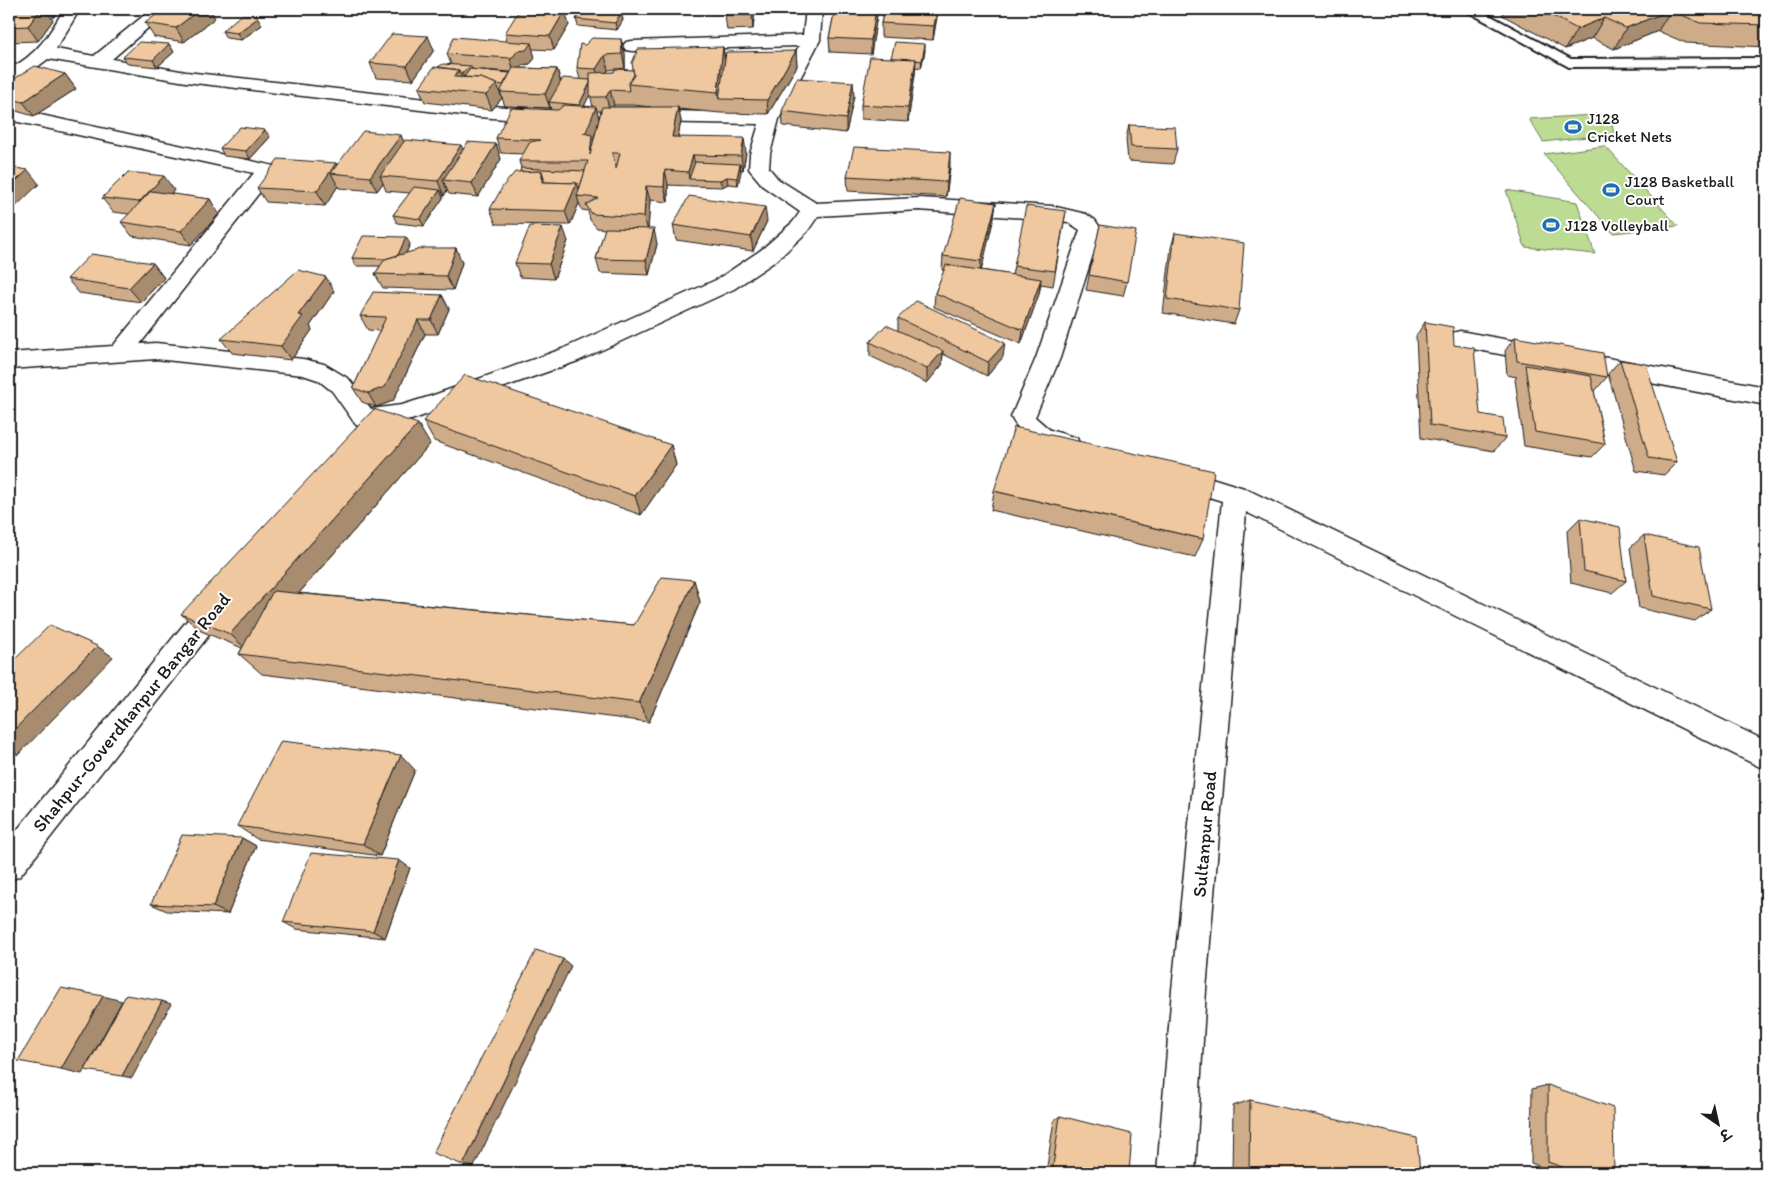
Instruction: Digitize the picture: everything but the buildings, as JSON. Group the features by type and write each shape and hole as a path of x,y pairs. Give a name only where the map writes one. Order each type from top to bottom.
{"street":[{"path":"9,76 32,65 46,53 72,9"},
{"path":"96,63 162,9"},
{"path":"814,9 811,40 770,119 760,154 759,169 771,183 812,210 918,204 1072,216 1086,221 1091,229 1048,358 1023,417 1029,429 1044,437 1092,452"},
{"path":"632,46 811,40"},
{"path":"46,53 96,63 195,78 479,111 529,114 770,119"},
{"path":"9,114 267,170 121,352"},
{"path":"347,442 365,419 402,414 570,355 726,284 769,255 800,227 812,210"},
{"path":"1460,339 1766,396"},
{"path":"9,361 156,351 321,371 338,380 365,419"},
{"path":"1159,472 1235,495 1766,756"},
{"name":"Sultanpur Road","path":"1176,1173 1189,990 1235,495"},
{"name":"Shahpur-Goverdhanpur Bangar Road","path":"9,865 235,581"}],"lane":[{"path":"1469,9 1569,63 1766,62"}],"green space":[{"name":"J128 Cricket Nets","path":"1610,114 1614,134 1543,142 1529,119"},
{"name":"J128 Basketball Court","path":"1605,146 1678,226 1613,233 1544,154"},
{"name":"J128 Volleyball","path":"1506,190 1577,202 1595,254 1525,247"}],"place":[{"name":"J128 Cricket Nets","path":"1573,127"},
{"name":"J128 Basketball Court","path":"1611,190"},
{"name":"J128 Volleyball","path":"1551,225"}]}
